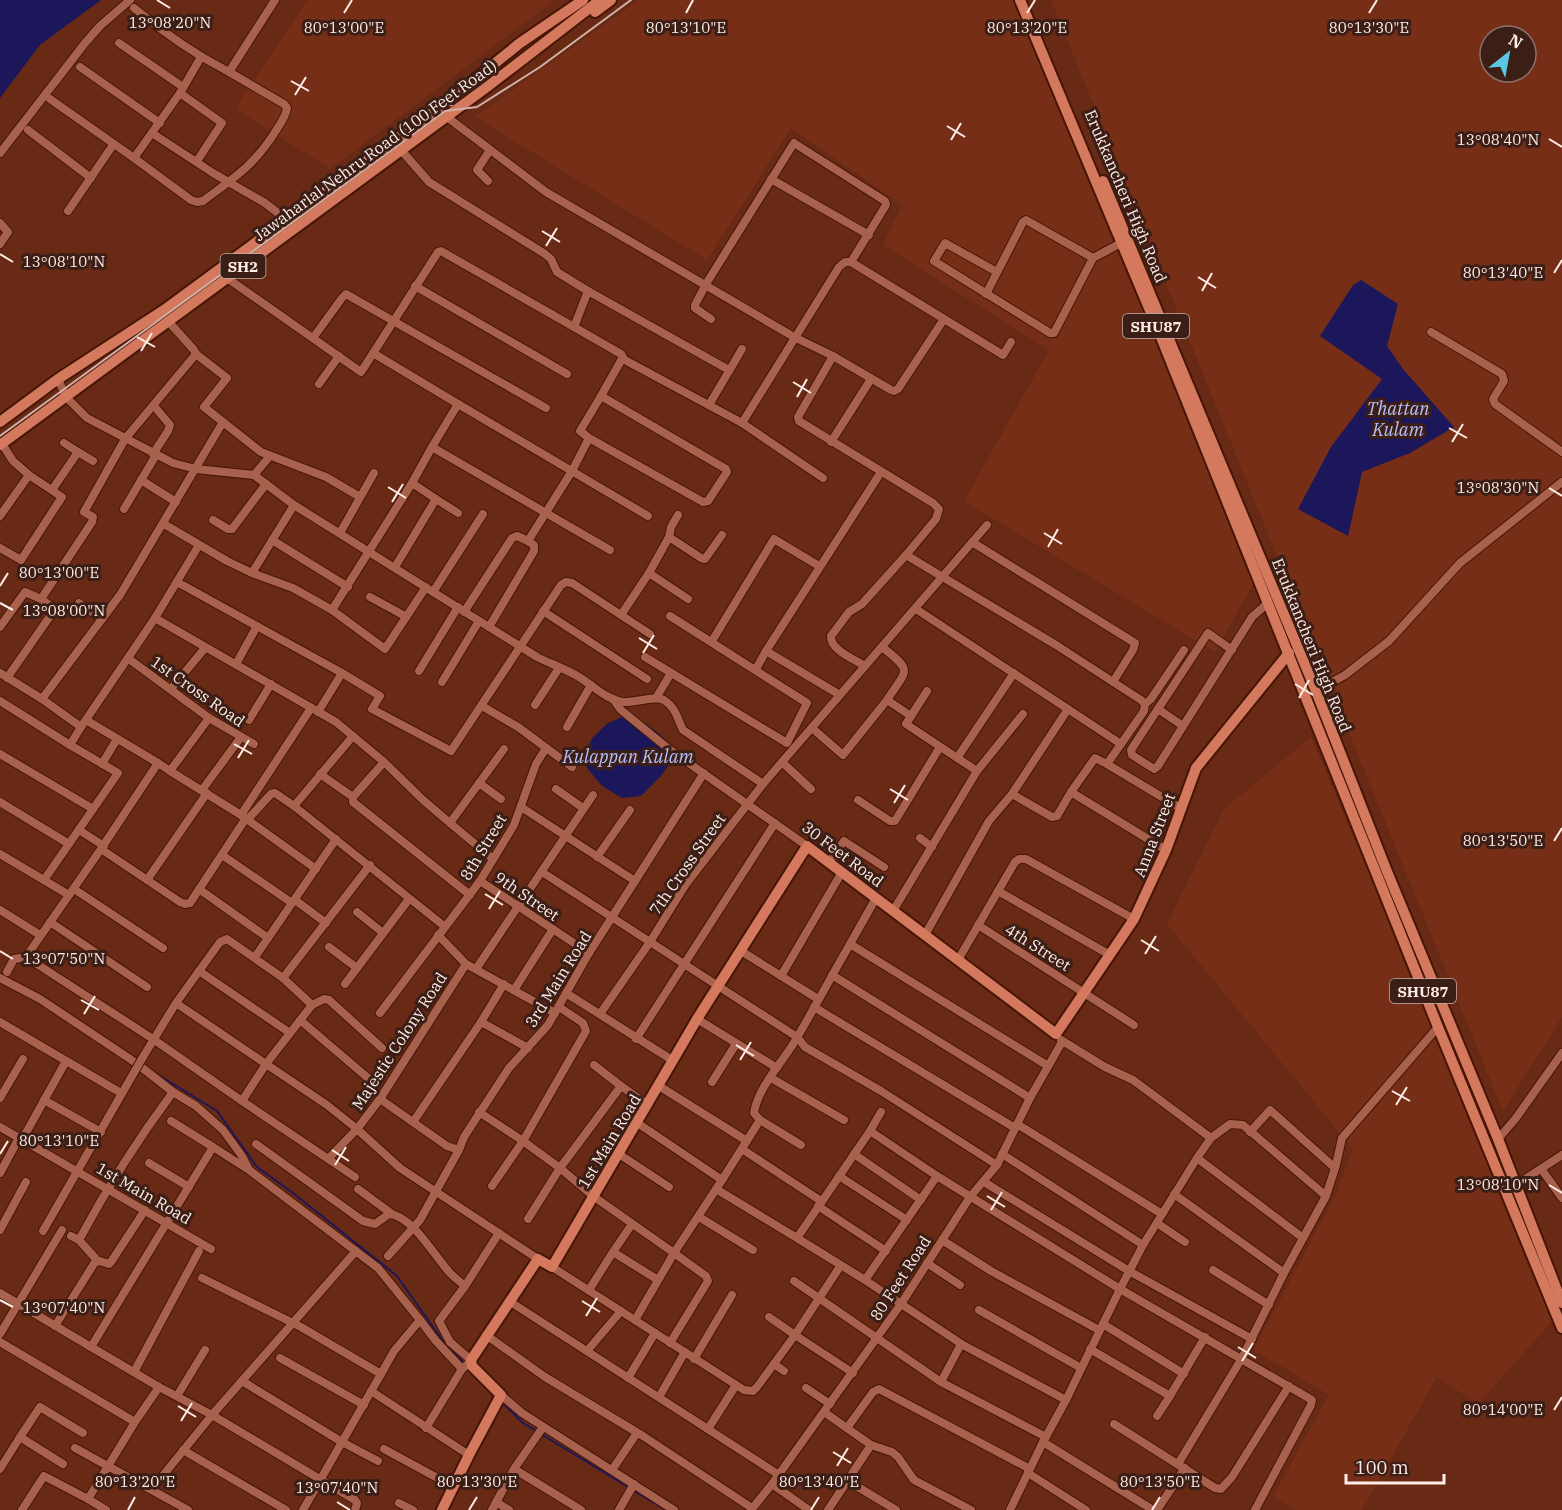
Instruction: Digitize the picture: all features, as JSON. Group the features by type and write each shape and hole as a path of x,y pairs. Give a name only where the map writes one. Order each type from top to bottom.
{"main road":[{"name":"SH2","path":"565,27 571,10 583,0"},
{"name":"SH2","path":"571,10 600,0"},
{"path":"565,27 576,26 611,0"},
{"name":"SHU87","path":"1020,0 1058,86 1289,653 1438,1027 1523,1219 1562,1328"},
{"name":"Erukkancheri High Road","path":"1028,0 1316,691 1386,869 1498,1139 1516,1185 1523,1219 1562,1303"},
{"name":"Jawaharlal Nehru Road (100 Feet Road)","path":"1,420 58,379 164,310 452,98 520,43 571,10"},
{"name":"Jawaharlal Nehru Road (100 Feet Road)","path":"1,444 447,117 565,27"},
{"name":"Anna Street","path":"1059,1038 1083,992 1134,919 1166,850 1196,768 1289,653"},
{"name":"30 Feet Road","path":"807,846 1059,1038"},
{"name":"1st Main Road","path":"552,1267 648,1105 672,1060 807,846"},
{"path":"442,1510 499,1398 472,1366 467,1365 538,1259 552,1267"}],"street":[{"path":"0,153 85,43 100,26 130,0"},
{"path":"229,72 272,1"},
{"path":"50,99 190,200 197,202 202,201 228,182 261,154 286,114 287,108 284,104 163,33 134,8"},
{"path":"119,43 222,123 197,161"},
{"path":"134,158 160,123 201,57"},
{"path":"80,67 160,123"},
{"path":"447,117 546,192 794,337 833,356 891,390 898,389 944,319"},
{"path":"28,130 91,178"},
{"path":"152,133 265,203 287,220"},
{"path":"711,318 695,308 706,284 792,145 796,144 885,201 886,205 851,262"},
{"path":"68,211 113,145"},
{"path":"401,150 429,182 545,254 551,259 557,272 729,370"},
{"path":"488,181 477,170 490,150"},
{"path":"771,179 869,235"},
{"path":"986,294 1026,220 1094,258"},
{"path":"0,223 8,231 0,244"},
{"path":"997,272 945,243 935,260 936,263 986,294 1050,333 1054,333 1094,258 1121,243"},
{"path":"226,278 361,372 415,286 438,252 441,251 621,354 623,359 742,423 822,478"},
{"path":"742,423 794,337 839,267 845,262 851,262 1003,355 1011,342"},
{"path":"415,286 567,374"},
{"path":"574,327 588,291"},
{"path":"313,338 346,294 546,408"},
{"path":"168,321 196,354 227,378 204,407 254,448 326,477 360,497"},
{"path":"1431,332 1502,374 1504,381 1493,399 1495,404 1562,452"},
{"path":"709,405 742,349"},
{"path":"374,353 648,516"},
{"path":"41,599 92,522 93,517 84,512 125,439 196,354"},
{"path":"319,384 339,356"},
{"path":"833,356 798,417 801,424 933,503 939,509 936,519 906,555 862,604 849,612 831,636 830,640 834,646 865,666"},
{"path":"601,396 723,466 727,472 709,500 703,502 589,438 580,429 623,359"},
{"path":"831,442 871,378"},
{"path":"58,379 66,397 87,418 173,464 196,469 254,475 270,456"},
{"path":"332,610 370,552 458,404"},
{"path":"124,509 168,431 170,424 154,406"},
{"path":"42,699 120,595 223,422"},
{"path":"528,541 572,471 589,438"},
{"path":"64,443 93,461"},
{"path":"0,548 18,560 23,558 62,497 29,475 13,461 1,444"},
{"path":"432,447 610,550"},
{"path":"52,490 78,452"},
{"path":"756,669 819,566 881,472"},
{"path":"340,533 374,473"},
{"path":"0,516 29,475"},
{"name":"30 Feet Road","path":"254,475 294,505 479,621 613,699 621,710 670,750 807,846"},
{"path":"141,480 176,502"},
{"path":"1316,691 1345,675 1389,641 1460,563 1562,482"},
{"path":"412,483 458,513"},
{"path":"213,520 232,529 266,484"},
{"path":"395,567 436,499"},
{"path":"252,573 294,505"},
{"path":"433,592 483,514"},
{"path":"621,615 649,573 678,515"},
{"path":"164,524 252,573 292,588 332,610 385,648 426,587"},
{"name":"7th Cross Street","path":"600,1014 650,942 686,884 747,803 987,525"},
{"path":"669,537 705,559 722,535"},
{"path":"419,671 512,538 517,536 534,545 534,551 489,627"},
{"path":"712,641 774,539 819,566"},
{"path":"272,540 348,587"},
{"path":"972,542 1135,643 1113,682"},
{"path":"70,745 129,659 199,544"},
{"path":"906,555 1056,645 1145,704"},
{"path":"649,573 688,599"},
{"path":"177,582 380,696 372,709 451,751 543,611 561,585 566,582 572,583 650,634"},
{"path":"0,627 25,592 55,609 4,676 204,791 316,869"},
{"path":"370,597 405,616"},
{"path":"80,603 102,619"},
{"path":"1232,650 1208,633 1131,750 1132,755 1154,769 1158,766 1232,650 1252,617 1268,603"},
{"path":"916,609 1120,744"},
{"path":"543,611 647,679"},
{"path":"645,657 787,743 807,703 670,616"},
{"path":"155,618 336,722 493,859"},
{"path":"442,682 479,621"},
{"path":"236,664 257,626"},
{"path":"812,728 843,755 887,700 904,674 904,667 882,647"},
{"path":"171,689 205,648"},
{"path":"1107,764 1144,711 1145,704 1149,702 1184,650"},
{"path":"766,651 840,695"},
{"name":"1st Cross Road","path":"129,659 209,718 254,744"},
{"path":"535,705 559,668"},
{"path":"79,830 147,880 185,904 190,903 315,710 342,673"},
{"path":"656,698 671,673"},
{"path":"957,758 1014,674"},
{"path":"249,720 271,684"},
{"path":"567,727 591,685"},
{"path":"927,691 906,724 977,771"},
{"path":"613,699 623,702 661,699 679,716 683,730 763,784"},
{"path":"887,700 911,716"},
{"path":"0,701 118,773 44,880"},
{"path":"482,706 518,727 572,767"},
{"path":"925,935 989,821 1012,794 1068,709"},
{"path":"1158,709 1183,726"},
{"path":"893,911 977,771 1023,714"},
{"path":"171,771 209,718"},
{"path":"294,806 353,736"},
{"path":"147,880 241,737"},
{"path":"102,764 117,739"},
{"path":"858,800 890,821 895,821 940,747"},
{"name":"8th Street","path":"380,1013 480,880 514,825 536,764 546,748"},
{"path":"450,823 504,749"},
{"path":"0,754 93,809"},
{"path":"1012,794 1052,817 1057,816 1095,758 1182,809"},
{"path":"352,797 384,762"},
{"path":"782,762 811,789"},
{"path":"26,957 158,764"},
{"name":"3rd Main Road","path":"388,1256 414,1228 436,1193 464,1137 509,1068 548,1025 612,917 704,773"},
{"path":"320,774 352,797 353,802 470,895"},
{"path":"479,783 501,799"},
{"path":"556,789 583,808"},
{"path":"1071,792 1166,850"},
{"path":"245,818 271,794 277,794 444,926"},
{"path":"476,969 593,795"},
{"path":"0,802 69,844"},
{"path":"521,807 635,881"},
{"path":"597,857 630,810"},
{"path":"636,1039 775,823"},
{"path":"829,862 845,838 884,867"},
{"path":"920,838 932,847"},
{"path":"255,957 336,839"},
{"path":"0,854 44,880 71,892 164,948"},
{"path":"222,855 327,923"},
{"path":"958,960 1015,862 1019,859 1026,859 1134,919"},
{"path":"283,978 370,866"},
{"path":"542,872 797,1037 805,1047 881,1091 997,1165"},
{"path":"781,976 842,872"},
{"name":"9th Street","path":"480,880 590,953"},
{"path":"200,889 268,938"},
{"path":"998,891 1110,955"},
{"path":"801,1145 760,1120 754,1113 755,1108 876,898"},
{"path":"345,984 409,899"},
{"path":"0,910 40,935"},
{"path":"357,912 382,933"},
{"path":"51,922 147,987"},
{"name":"4th Street","path":"978,925 1134,1025"},
{"path":"514,990 552,929"},
{"path":"438,935 466,964 582,1023 586,1031 523,1141 492,1186"},
{"path":"43,1231 153,1039 176,1002 224,939 230,939 283,978 312,1005"},
{"path":"850,944 1048,1066"},
{"path":"329,947 357,968"},
{"path":"741,951 818,999"},
{"path":"7,972 14,959 26,957 153,1039 355,1176"},
{"name":"Majestic Colony Road","path":"329,1158 357,1129 380,1100 466,964"},
{"path":"199,971 290,1033"},
{"path":"832,975 1030,1098"},
{"path":"0,978 40,999 196,1106 223,1130 249,1170"},
{"path":"413,1122 504,984"},
{"path":"566,993 672,1060"},
{"path":"242,1101 266,1064 312,1005 324,999 329,1000 382,1048"},
{"path":"176,1002 327,1105 400,1168 538,1259"},
{"path":"814,1007 1162,1214"},
{"path":"697,1019 777,1068"},
{"path":"300,1020 368,1078"},
{"path":"0,1022 121,1093"},
{"path":"481,1022 528,1048"},
{"path":"794,1281 941,1382 1045,1439 1155,1510 1242,1358 1284,1273 1326,1196 1342,1138 1438,1027"},
{"path":"1059,1038 1105,1067 1132,1080 1211,1138"},
{"name":"80 Feet Road","path":"752,1509 779,1475 901,1304 970,1197 997,1165 1048,1066 1059,1038"},
{"path":"712,1082 735,1044"},
{"path":"1498,1139 1516,1118 1562,1053"},
{"path":"0,1098 23,1059"},
{"path":"0,1173 66,1061"},
{"path":"594,1065 648,1105"},
{"path":"771,1078 844,1120"},
{"path":"528,1219 560,1168 621,1086"},
{"path":"658,1086 747,1141"},
{"path":"145,1210 111,1262 107,1264 97,1260 75,1238 136,1143 174,1092"},
{"path":"44,1100 101,1132"},
{"path":"380,1100 447,1146 459,1150"},
{"path":"1250,1132 1270,1110 1335,1168"},
{"path":"479,1112 523,1141 593,1196 706,1276 708,1281 670,1343"},
{"path":"797,1238 882,1112"},
{"path":"635,1320 674,1253 760,1120"},
{"path":"171,1121 249,1170 378,1268 436,1341 467,1365"},
{"path":"636,1122 722,1180"},
{"path":"1010,1510 1119,1289 1174,1194 1211,1138 1233,1123 1243,1125 1326,1196"},
{"name":"1st Main Road","path":"0,1127 211,1249"},
{"path":"870,1131 970,1197 1119,1289 1309,1396 1312,1400 1311,1405 1255,1510"},
{"path":"256,1144 363,1221 375,1224 386,1215 392,1214"},
{"path":"91,1347 213,1147"},
{"path":"742,1149 886,1251"},
{"path":"619,1154 669,1187"},
{"path":"854,1154 921,1200"},
{"path":"1002,1154 1143,1245"},
{"path":"1516,1185 1562,1155"},
{"path":"1197,1158 1303,1238"},
{"path":"149,1163 189,1187"},
{"path":"1542,1170 1562,1198"},
{"path":"839,1176 907,1221"},
{"path":"865,1280 937,1176"},
{"path":"0,1230 26,1182"},
{"path":"984,1182 1130,1270 1252,1339"},
{"path":"717,1189 841,1264 961,1344 1066,1400"},
{"path":"358,1190 414,1228 449,1272 465,1286"},
{"path":"1174,1194 1284,1273"},
{"path":"699,1217 753,1250"},
{"path":"1157,1223 1185,1242"},
{"path":"589,1290 632,1224"},
{"path":"0,1334 62,1230"},
{"path":"467,1365 450,1342 439,1321 499,1233"},
{"path":"942,1240 991,1271 1101,1327 1184,1374"},
{"path":"134,1372 199,1251"},
{"path":"152,1489 212,1415 357,1251"},
{"path":"613,1252 658,1280"},
{"path":"55,1326 97,1260"},
{"path":"927,1263 960,1285"},
{"path":"552,1267 736,1386 753,1391 758,1388 795,1335 841,1264"},
{"path":"1213,1270 1269,1305"},
{"path":"202,1278 292,1323 381,1374"},
{"path":"0,1293 321,1479 355,1500 357,1503 355,1510"},
{"path":"694,1359 732,1295"},
{"path":"509,1301 779,1475"},
{"path":"979,1310 1081,1368"},
{"path":"587,1351 621,1311"},
{"path":"769,1317 853,1372"},
{"path":"303,1510 394,1351 420,1320"},
{"path":"628,1378 655,1333"},
{"path":"486,1335 545,1377 637,1433 752,1509"},
{"path":"1157,1416 1205,1337"},
{"path":"0,1342 135,1422"},
{"path":"941,1382 961,1344"},
{"path":"1090,1349 1170,1396"},
{"path":"177,1396 205,1350"},
{"path":"659,1397 685,1352"},
{"path":"280,1358 364,1405"},
{"path":"774,1364 784,1371"},
{"path":"426,1428 467,1365"},
{"path":"242,1381 342,1442 378,1461"},
{"path":"708,1429 736,1386"},
{"path":"1114,1424 1217,1489 1224,1488 1289,1386"},
{"path":"88,1499 159,1387"},
{"path":"806,1388 830,1404"},
{"path":"847,1428 873,1392 879,1389 1029,1471 1086,1510"},
{"path":"371,1391 469,1455"},
{"path":"499,1398 522,1413 541,1430 612,1470 632,1487 674,1510"},
{"path":"0,1469 40,1407 83,1433"},
{"path":"824,1412 871,1445 892,1452 914,1480 971,1510"},
{"path":"492,1510 514,1468 541,1430"},
{"path":"612,1470 637,1433"},
{"path":"20,1437 63,1464"},
{"path":"828,1510 871,1445"},
{"path":"75,1448 188,1510"},
{"path":"384,1449 454,1487"},
{"path":"183,1450 286,1510"},
{"path":"514,1468 581,1510"},
{"path":"22,1510 44,1476 106,1510"},
{"path":"848,1481 896,1510"},
{"path":"772,1484 809,1510"},
{"path":"619,1510 632,1487"},
{"path":"496,1502 509,1510"},
{"path":"399,1503 413,1510"}],"shaded area":[{"path":"307,0 555,0 330,169 236,108"},
{"path":"639,0 1014,0 1255,580 1215,652 964,501 1049,350 883,245 902,205 791,128 707,260 475,117"},
{"path":"1051,0 1562,0 1562,1017 1503,1111"},
{"path":"1311,737 1557,1316 1478,1404 1437,1377 1362,1510 1296,1510 1273,1496 1329,1395 1254,1350 1336,1194 1353,1149 1167,924 1224,809"}],"water":[{"path":"0,0 101,0 40,45 0,98"},
{"name":"Thattan Kulam","path":"1361,280 1398,304 1387,346 1403,369 1454,427 1410,453 1362,472 1348,536 1298,509 1331,447 1382,379 1320,336 1353,285"},
{"name":"Kulappan Kulam","path":"627,715 649,726 678,752 661,776 641,796 622,798 602,786 587,768 584,754 593,737 608,723"}],"waterway":[{"path":"152,1071 217,1111 257,1167 397,1276 445,1344 466,1365"},
{"path":"501,1401 523,1423 666,1510"}],"railway":[{"path":"0,436 445,111 477,107 540,67 631,0"},
{"path":"258,237 433,107 452,105"}]}
